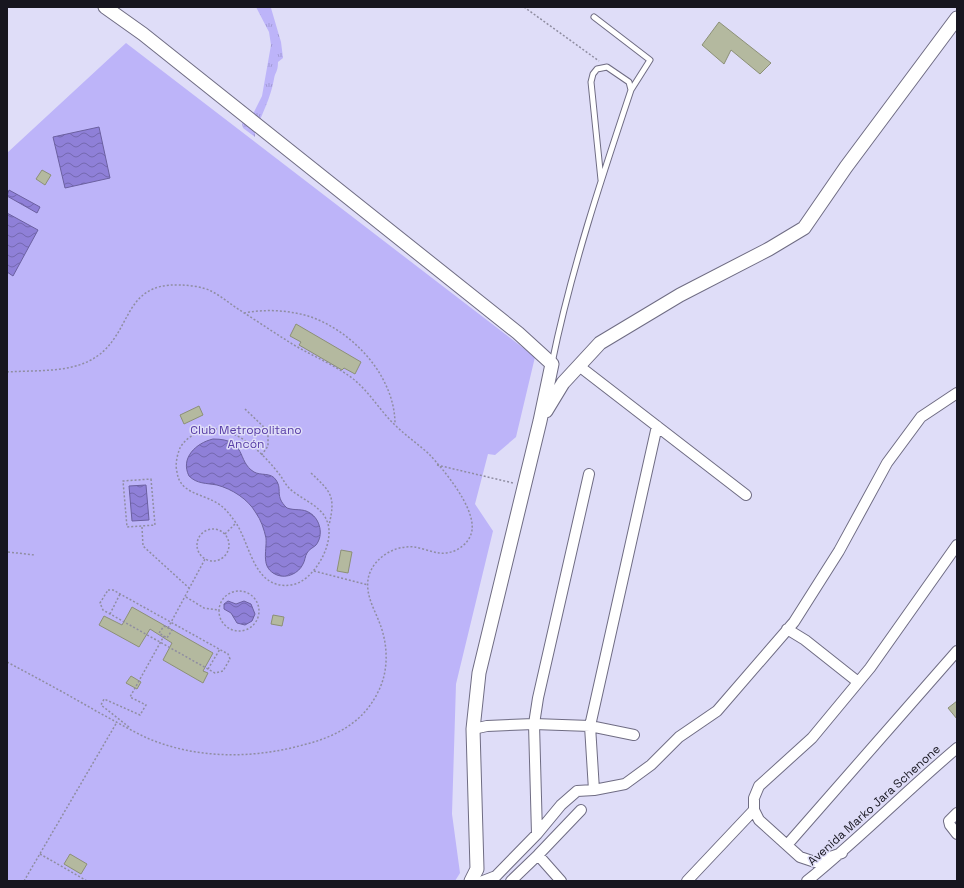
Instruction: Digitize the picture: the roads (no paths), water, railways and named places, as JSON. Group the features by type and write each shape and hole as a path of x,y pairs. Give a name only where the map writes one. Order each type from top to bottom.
{"street":[{"path":"105,7 143,34 518,333 552,364 540,422 478,673 473,729 477,869 471,881"},
{"path":"540,422 563,382 600,343 680,295 769,249 804,228 846,166 957,18"},
{"path":"579,366 746,495"},
{"path":"483,881 496,876 537,834 561,805 578,791 594,790 625,784 651,765 679,738 717,711 794,622 839,551 887,463 921,417 957,393"},
{"path":"594,790 590,726 657,426"},
{"path":"537,834 534,724 538,698 589,474"},
{"path":"842,853 815,862 800,857 759,820 754,810 754,798 759,786 812,738 858,682 957,545"},
{"path":"787,629 858,682"},
{"path":"787,846 957,651"},
{"path":"473,729 487,726 534,724 590,726 634,735"},
{"name":"Avenida Marko Jara Schenone","path":"807,881 842,853 917,781 957,748"},
{"path":"511,881 581,810"},
{"path":"687,881 754,810"},
{"path":"957,813 949,821 950,825 957,834"},
{"path":"538,855 561,881"}],"lane":[{"path":"552,364 558,336 600,180 631,90 650,60 594,17"},
{"path":"600,180 591,82 592,74 597,69 607,67 629,82 631,90"}],"water":[{"path":"99,127 110,178 65,188 53,137"},
{"path":"9,190 40,207 37,213 7,196"},
{"path":"7,213 38,230 13,276 7,272"},
{"path":"213,439 224,440 232,443 237,447 245,462 254,472 269,475 274,478 279,487 281,500 287,508 307,511 316,519 320,528 320,537 316,545 308,552 304,563 296,572 289,576 281,576 272,572 268,568 266,564 266,538 259,519 249,503 228,489 217,485 198,482 189,476 187,463 191,452 201,444"},
{"path":"146,485 149,520 132,521 129,486"},
{"path":"228,601 236,604 244,601 251,604 255,614 252,621 245,625 237,623 231,613 224,609 224,604"}],"park label":[{"name":"Club Metropolitano Ancón","path":"246,437"}]}
